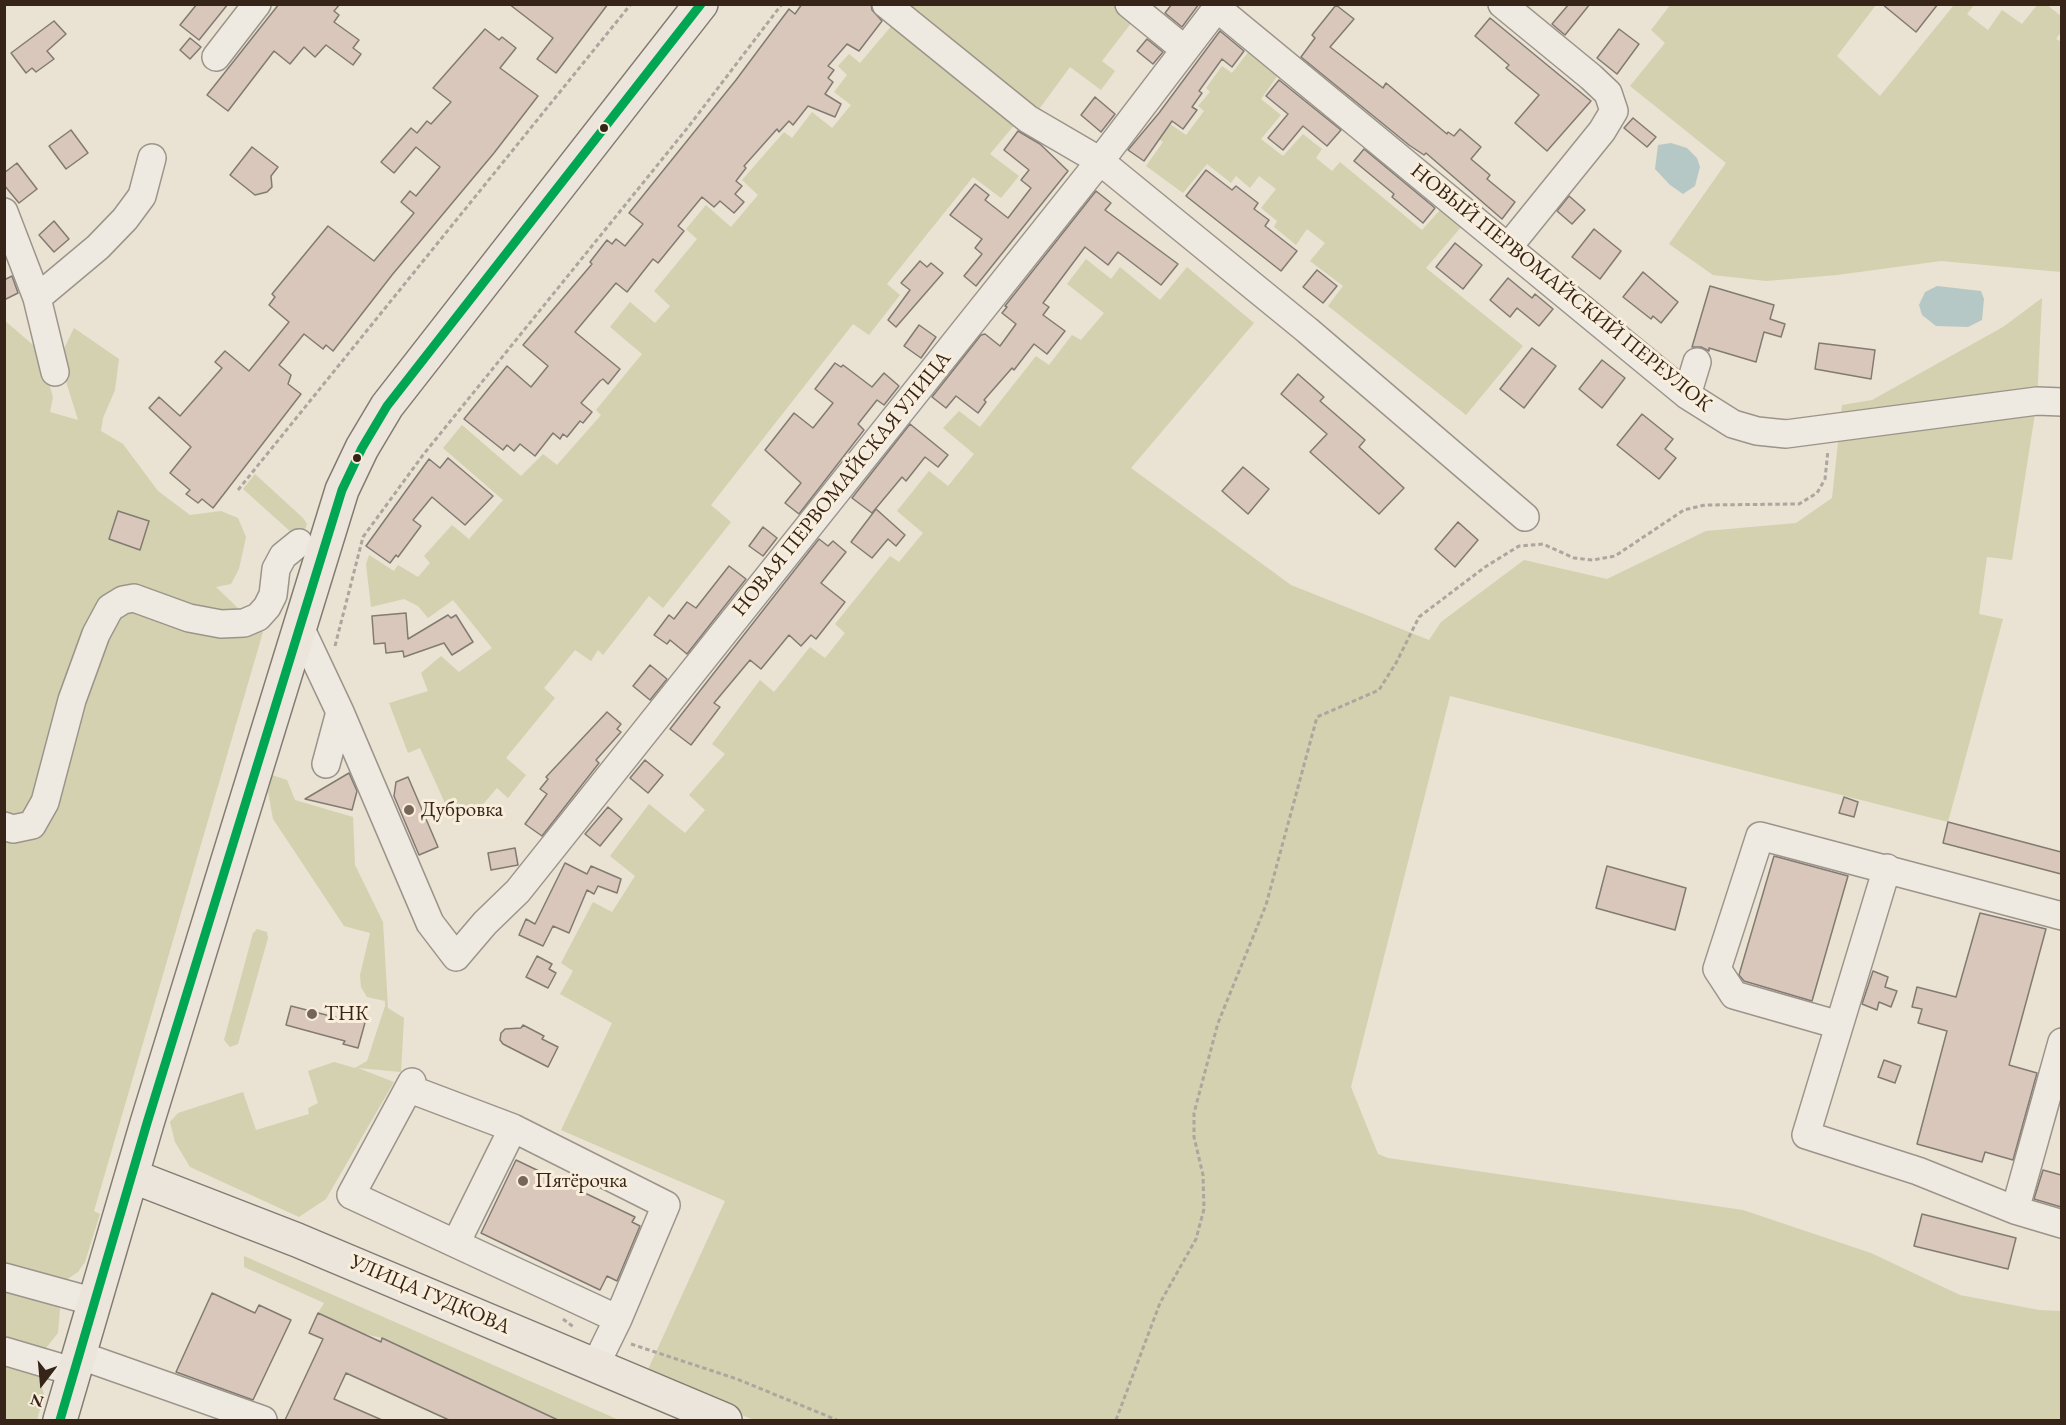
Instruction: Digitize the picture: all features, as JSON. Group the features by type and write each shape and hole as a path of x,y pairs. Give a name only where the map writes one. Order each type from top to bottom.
{"main road":[{"path":"60,1420 299,625 342,490 362,448 387,406 701,4"},
{"name":"УЛИЦА ГУДКОВА","path":"132,1176 246,1219 725,1420"}],"street":[{"path":"216,57 257,4"},
{"path":"886,4 1028,119 1100,161 1307,330 1525,517"},
{"path":"1129,4 1184,49"},
{"path":"1502,4 1592,77 1608,93 1614,111 1602,131 1509,246"},
{"name":"НОВАЯ ПЕРВОМАЙСКАЯ УЛИЦА","path":"340,712 430,923 456,957 485,922 518,891 1100,161 1218,6"},
{"name":"НОВЫЙ ПЕРВОМАЙСКИЙ ПЕРЕУЛОК","path":"1218,6 1687,395 1733,424 1757,431 1786,434 2049,402"},
{"path":"37,298 98,247 125,219 142,196 152,158"},
{"path":"4,212 37,298 55,372"},
{"path":"1687,395 1697,362"},
{"path":"4,826 13,829 32,825 45,802 72,700 96,634 110,608 123,600 134,598 189,618 221,624 244,623 258,617 267,607 273,595 276,569 284,556 298,543"},
{"path":"299,625 340,712 326,764"},
{"path":"1839,1025 1734,995 1716,969 1761,836 2061,916"},
{"path":"1887,868 1806,1135 1918,1171 2015,1210 2061,1224"},
{"path":"2015,1210 2061,1042"},
{"path":"596,1364 614,1327 666,1205 513,1128 411,1086 351,1195 456,1243 614,1327"},
{"path":"456,1243 513,1128"},
{"path":"4,1277 95,1302"},
{"path":"4,1351 77,1364 263,1420"}],"path":[{"path":"238,490 328,382 631,4"},
{"path":"325,680 363,537 423,455 689,126 782,4"},
{"path":"1116,1420 1160,1303 1196,1239 1204,1209 1203,1175 1194,1137 1194,1113 1218,1023 1266,905 1317,717 1379,690 1396,663 1419,617 1485,567 1519,546 1543,544 1574,558 1593,560 1615,556 1684,510 1705,505 1799,504 1817,493 1825,479 1826,457 1833,428"},
{"path":"614,1327 837,1420"}],"shaded area":[{"path":"1671,4 1876,5 1837,56 1880,96 1954,5 1974,5 1967,14 1988,30 2002,10 2022,24 2037,5 2047,5 2061,16 2061,32 2056,39 2062,42 2061,272 1941,261 1837,275 1766,281 1713,275 1669,244 1726,163 1630,86 1665,43 1651,30"},
{"path":"902,5 1117,5 1135,18 1102,61 1115,71 1101,90 1070,67 1037,112"},
{"path":"893,24 1016,123 990,154 1019,176 1001,198 973,177 887,284 900,295 869,335 853,324 711,505 731,522 663,608 649,596 603,655 598,650 591,661 575,650 544,688 555,698 506,758 526,775 508,798 497,788 484,803 454,823 420,748 408,753 389,703 428,691 421,673 441,656 459,672 492,648 453,600 428,618 418,606 404,599 371,607 366,564 369,555 394,571 398,565 418,577 430,563 424,556 452,525 469,539 503,500 443,448 462,425 521,476 543,454 557,465 601,415 596,410 642,354 610,327 630,302 655,323 670,306 654,291 697,239 686,229 706,205 731,227 758,195 742,180 784,132 792,138 812,112 832,128 851,105 834,92 847,75 838,66 849,54 860,63"},
{"path":"1249,51 1279,74 1261,99 1281,115 1261,139 1283,156 1303,134 1322,149 1316,158 1332,171 1340,162 1422,230 1441,209 1462,226 1426,268 1523,346 1466,415 1328,306 1343,286 1310,261 1325,243 1307,229 1296,245 1274,227 1277,221 1261,208 1276,189 1259,176 1250,188 1236,176 1231,183 1207,164 1183,193 1146,166 1163,142 1158,138 1170,124 1186,135 1204,111 1198,106 1210,92 1206,88 1222,66 1232,73"},
{"path":"1671,143 1687,148 1697,158 1700,167 1695,186 1683,194 1670,185 1655,169 1658,145"},
{"path":"1086,259 1111,279 1120,267 1160,300 1187,267 1254,323 1131,468 1291,585 1429,640 1441,622 1524,560 1607,579 1706,531 1796,523 1832,498 1842,405 1872,400 2003,327 2042,298 2037,401 2012,560 1987,557 1979,614 2003,619 1948,822 1450,696 1351,1087 1378,1154 1388,1158 1743,1210 1871,1253 1960,1295 2039,1310 2061,1311 2061,1420 754,1420 645,1376 725,1201 561,1130 612,1023 560,994 573,971 561,963 593,902 612,912 635,876 610,856 649,804 685,833 705,810 689,795 725,754 712,744 760,680 774,692 810,647 825,658 845,633 835,624 890,556 899,562 923,533 897,511 929,471 948,486 974,454 943,428 959,411 980,427 1036,356 1049,365 1072,335 1081,340 1104,313 1067,284"},
{"path":"1937,286 1981,291 1984,299 1982,320 1968,327 1936,326 1922,315 1919,305 1925,292"},
{"path":"4,320 39,350 53,397 50,412 78,420 59,359 74,328 119,359 115,390 103,418 101,431 123,444 158,491 190,515 221,511 238,518 246,537 239,569 231,584 216,587 263,632 94,1211 100,1214 85,1262 78,1272 63,1282 5,1269"},
{"path":"255,474 303,518 307,524 301,541 243,489"},
{"path":"272,775 287,780 295,800 353,817 355,865 383,922 388,1008 404,1018 401,1072 358,1068 394,1082 326,1199 299,1217 190,1167 175,1142 170,1122 178,1113 243,1092 256,1130 309,1114 308,1108 318,1103 308,1071 334,1062 355,1068 367,1061 385,1006 385,1001 367,997 361,987 360,975 370,933 344,926 273,819 268,792"},
{"path":"257,929 267,932 268,938 238,1044 230,1047 224,1040 253,933"},
{"path":"244,1256 619,1420 544,1420 547,1416 382,1338 364,1334 318,1313 324,1303 244,1267"},
{"path":"4,1285 55,1301 60,1309 58,1333 46,1348 35,1349 5,1341"},
{"path":"4,1357 31,1367 38,1375 44,1394 37,1420 5,1420"}],"building":[{"path":"197,4 228,4 199,40 180,25"},
{"path":"279,4 340,4 334,11 339,15 334,22 359,40 353,48 361,54 353,65 326,45 315,57 304,47 290,64 274,51 228,111 207,95"},
{"path":"509,4 608,4 556,73 537,59 553,38"},
{"path":"802,4 871,4 872,10 882,21 859,51 847,44 828,66 834,70 828,78 833,82 825,94 841,104 835,117 808,106 793,125 789,121 779,132 777,129 744,166 746,168 736,181 742,186 735,194 744,202 734,213 720,201 714,207 702,197 678,226 684,231 658,263 653,259 627,292 616,283 575,332 620,369 608,384 603,379 600,381 581,403 592,412 583,423 580,421 567,437 563,434 560,439 553,433 535,456 520,444 514,451 507,445 503,450 464,419 507,366 531,387 548,366 523,345 592,264 590,262 607,240 612,244 616,239 625,246 643,224 629,213 736,80 789,9 795,14"},
{"path":"1172,4 1199,4 1182,27 1165,13"},
{"path":"1569,4 1590,4 1565,35 1552,24"},
{"path":"1882,4 1938,4 1916,32"},
{"path":"1336,5 1354,19 1330,47 1383,88 1386,83 1447,134 1448,132 1454,136 1460,129 1481,147 1471,159 1490,175 1487,179 1515,202 1502,219 1426,153 1424,155 1409,145 1301,57 1315,38 1312,35"},
{"path":"1490,18 1591,101 1547,151 1515,123 1539,95 1506,68 1509,65 1475,36"},
{"path":"54,21 66,34 47,51 54,59 36,72 32,68 26,73 11,53"},
{"path":"485,29 499,40 502,37 516,48 500,68 538,96 333,351 326,345 323,349 304,334 279,365 291,375 288,384 301,394 213,508 202,499 198,503 186,494 190,490 170,473 191,447 149,408 159,397 180,416 222,368 215,362 225,351 249,371 289,322 269,305 275,297 272,294 328,226 374,261 414,213 401,202 410,191 416,196 440,167 416,147 394,173 381,162 411,128 417,133 427,121 431,124 451,102 433,88"},
{"path":"1619,29 1639,44 1617,74 1597,58"},
{"path":"1220,31 1244,51 1232,67 1222,59 1199,91 1202,93 1192,107 1197,110 1183,129 1172,121 1144,161 1128,150 1159,113"},
{"path":"190,38 201,47 190,59 180,50"},
{"path":"1147,39 1163,52 1153,64 1137,51"},
{"path":"1279,80 1341,130 1327,146 1303,126 1283,150 1268,138 1288,114 1266,96"},
{"path":"1095,97 1115,114 1101,132 1081,115"},
{"path":"1633,118 1656,137 1647,147 1624,128"},
{"path":"71,130 88,153 66,169 49,146"},
{"path":"1018,131 1040,144 1068,171 976,286 964,276 982,254 975,248 982,239 950,215 975,184 989,195 985,200 1008,218 1031,188 1021,180 1029,170 1004,150"},
{"path":"252,147 278,167 271,176 272,187 267,192 255,195 230,175"},
{"path":"1364,149 1435,208 1423,223 1392,197 1394,194 1354,161"},
{"path":"17,163 37,189 19,203 4,185 4,173"},
{"path":"1206,170 1232,190 1236,186 1258,203 1254,209 1269,220 1265,226 1297,251 1281,271 1186,196"},
{"path":"1096,191 1111,203 1105,210 1178,264 1161,285 1118,252 1108,265 1085,247 1043,303 1049,307 1043,315 1065,331 1047,354 1034,344 1014,370 1012,368 984,400 986,402 978,413 956,396 946,408 932,397 981,335 985,334 1000,346 1016,324 1002,313 1007,307 1005,306"},
{"path":"1569,196 1585,210 1572,224 1557,211"},
{"path":"54,221 69,239 54,252 39,235"},
{"path":"1594,229 1621,251 1600,279 1572,257"},
{"path":"1455,243 1482,265 1463,289 1436,267"},
{"path":"920,261 927,267 931,263 943,273 896,327 888,320 910,290 901,283"},
{"path":"1317,270 1337,286 1323,303 1303,287"},
{"path":"1643,272 1678,302 1661,323 1653,316 1651,319 1623,297"},
{"path":"12,276 18,293 4,300 4,280"},
{"path":"1508,278 1532,298 1535,294 1553,309 1539,326 1517,308 1510,317 1490,300"},
{"path":"1710,286 1774,305 1770,319 1785,324 1781,337 1764,332 1756,362 1709,348 1709,351 1701,347 1692,347"},
{"path":"919,325 936,337 921,358 904,346"},
{"path":"1819,343 1875,350 1871,379 1815,369"},
{"path":"1532,348 1556,366 1524,408 1500,389"},
{"path":"1602,360 1625,378 1602,408 1579,389"},
{"path":"835,363 841,367 843,365 872,387 884,373 899,386 884,405 877,400 858,424 864,430 799,514 785,503 801,483 765,450 794,413 813,428 833,403 815,389"},
{"path":"1298,374 1324,397 1320,401 1365,440 1359,447 1404,488 1379,514 1310,452 1327,434 1281,394"},
{"path":"1642,414 1673,439 1665,449 1676,458 1659,479 1617,445"},
{"path":"910,424 948,455 938,467 925,457 906,481 902,477 872,513 852,498"},
{"path":"448,458 493,496 465,525 432,497 413,520 421,526 398,557 396,555 390,563 366,546 429,459 440,468"},
{"path":"1243,467 1269,489 1248,514 1222,491"},
{"path":"876,509 905,535 896,546 888,539 872,558 851,542"},
{"path":"118,511 149,521 140,550 109,539"},
{"path":"1458,522 1478,540 1455,567 1435,549"},
{"path":"763,527 777,538 763,556 749,546"},
{"path":"819,539 828,546 833,541 846,552 821,583 845,602 816,639 811,635 801,646 789,635 761,669 750,660 714,703 720,707 691,745 670,729"},
{"path":"729,566 746,579 687,654 670,640 667,644 654,635 669,615 674,619 687,602 696,608"},
{"path":"406,613 408,639 448,615 451,618 456,615 473,642 452,655 444,643 404,657 403,651 386,653 385,643 374,644 372,616"},
{"path":"650,665 667,679 650,700 633,686"},
{"path":"607,712 621,724 617,729 621,732 596,760 599,763 542,836 525,824 547,794 540,789 548,779 546,777"},
{"path":"645,760 663,775 648,793 630,778"},
{"path":"349,773 357,791 352,810 305,799"},
{"path":"408,777 438,847 419,855 394,796 396,782"},
{"path":"1844,797 1858,802 1854,817 1839,813"},
{"path":"608,807 622,819 600,846 585,834"},
{"path":"1948,822 2061,852 2061,874 1943,843"},
{"path":"515,848 518,865 491,870 488,853"},
{"path":"1774,856 1848,876 1812,1001 1744,981 1739,975"},
{"path":"565,863 587,874 591,866 621,879 617,893 598,886 594,894 587,890 569,933 553,926 543,946 519,935 526,919 535,924"},
{"path":"1607,866 1686,888 1675,930 1596,908"},
{"path":"1980,913 2046,929 2009,1065 2037,1073 2013,1160 1985,1152 1982,1162 1917,1144 1947,1031 1918,1023 1922,1009 1912,1007 1917,987 1956,997"},
{"path":"537,956 552,964 549,969 556,973 548,988 526,977"},
{"path":"1873,971 1888,977 1885,987 1897,991 1891,1007 1879,1002 1877,1010 1862,1004"},
{"path":"291,1006 350,1021 351,1015 366,1019 358,1048 343,1044 345,1041 286,1025"},
{"path":"523,1025 544,1036 542,1039 558,1047 548,1067 503,1044 500,1040 501,1033 505,1029 521,1028"},
{"path":"1884,1060 1901,1066 1895,1083 1878,1077"},
{"path":"516,1160 635,1217 632,1222 640,1226 617,1281 607,1276 600,1290 481,1233"},
{"path":"2043,1170 2061,1175 2061,1207 2034,1199"},
{"path":"1922,1214 2016,1238 2008,1269 1914,1246"},
{"path":"212,1293 255,1313 259,1305 291,1320 253,1400 176,1372"},
{"path":"318,1313 381,1342 382,1338 558,1420 449,1420 346,1373 334,1399 382,1420 285,1420 323,1339 309,1333"}],"transit line":[{"path":"60,1420 147,1123 342,490 362,448 387,406 701,4"}],"place":[{"name":"Дубровка","path":"409,810"},
{"name":"ТНК","path":"312,1014"},
{"name":"Пятёрочка","path":"523,1181"}]}
